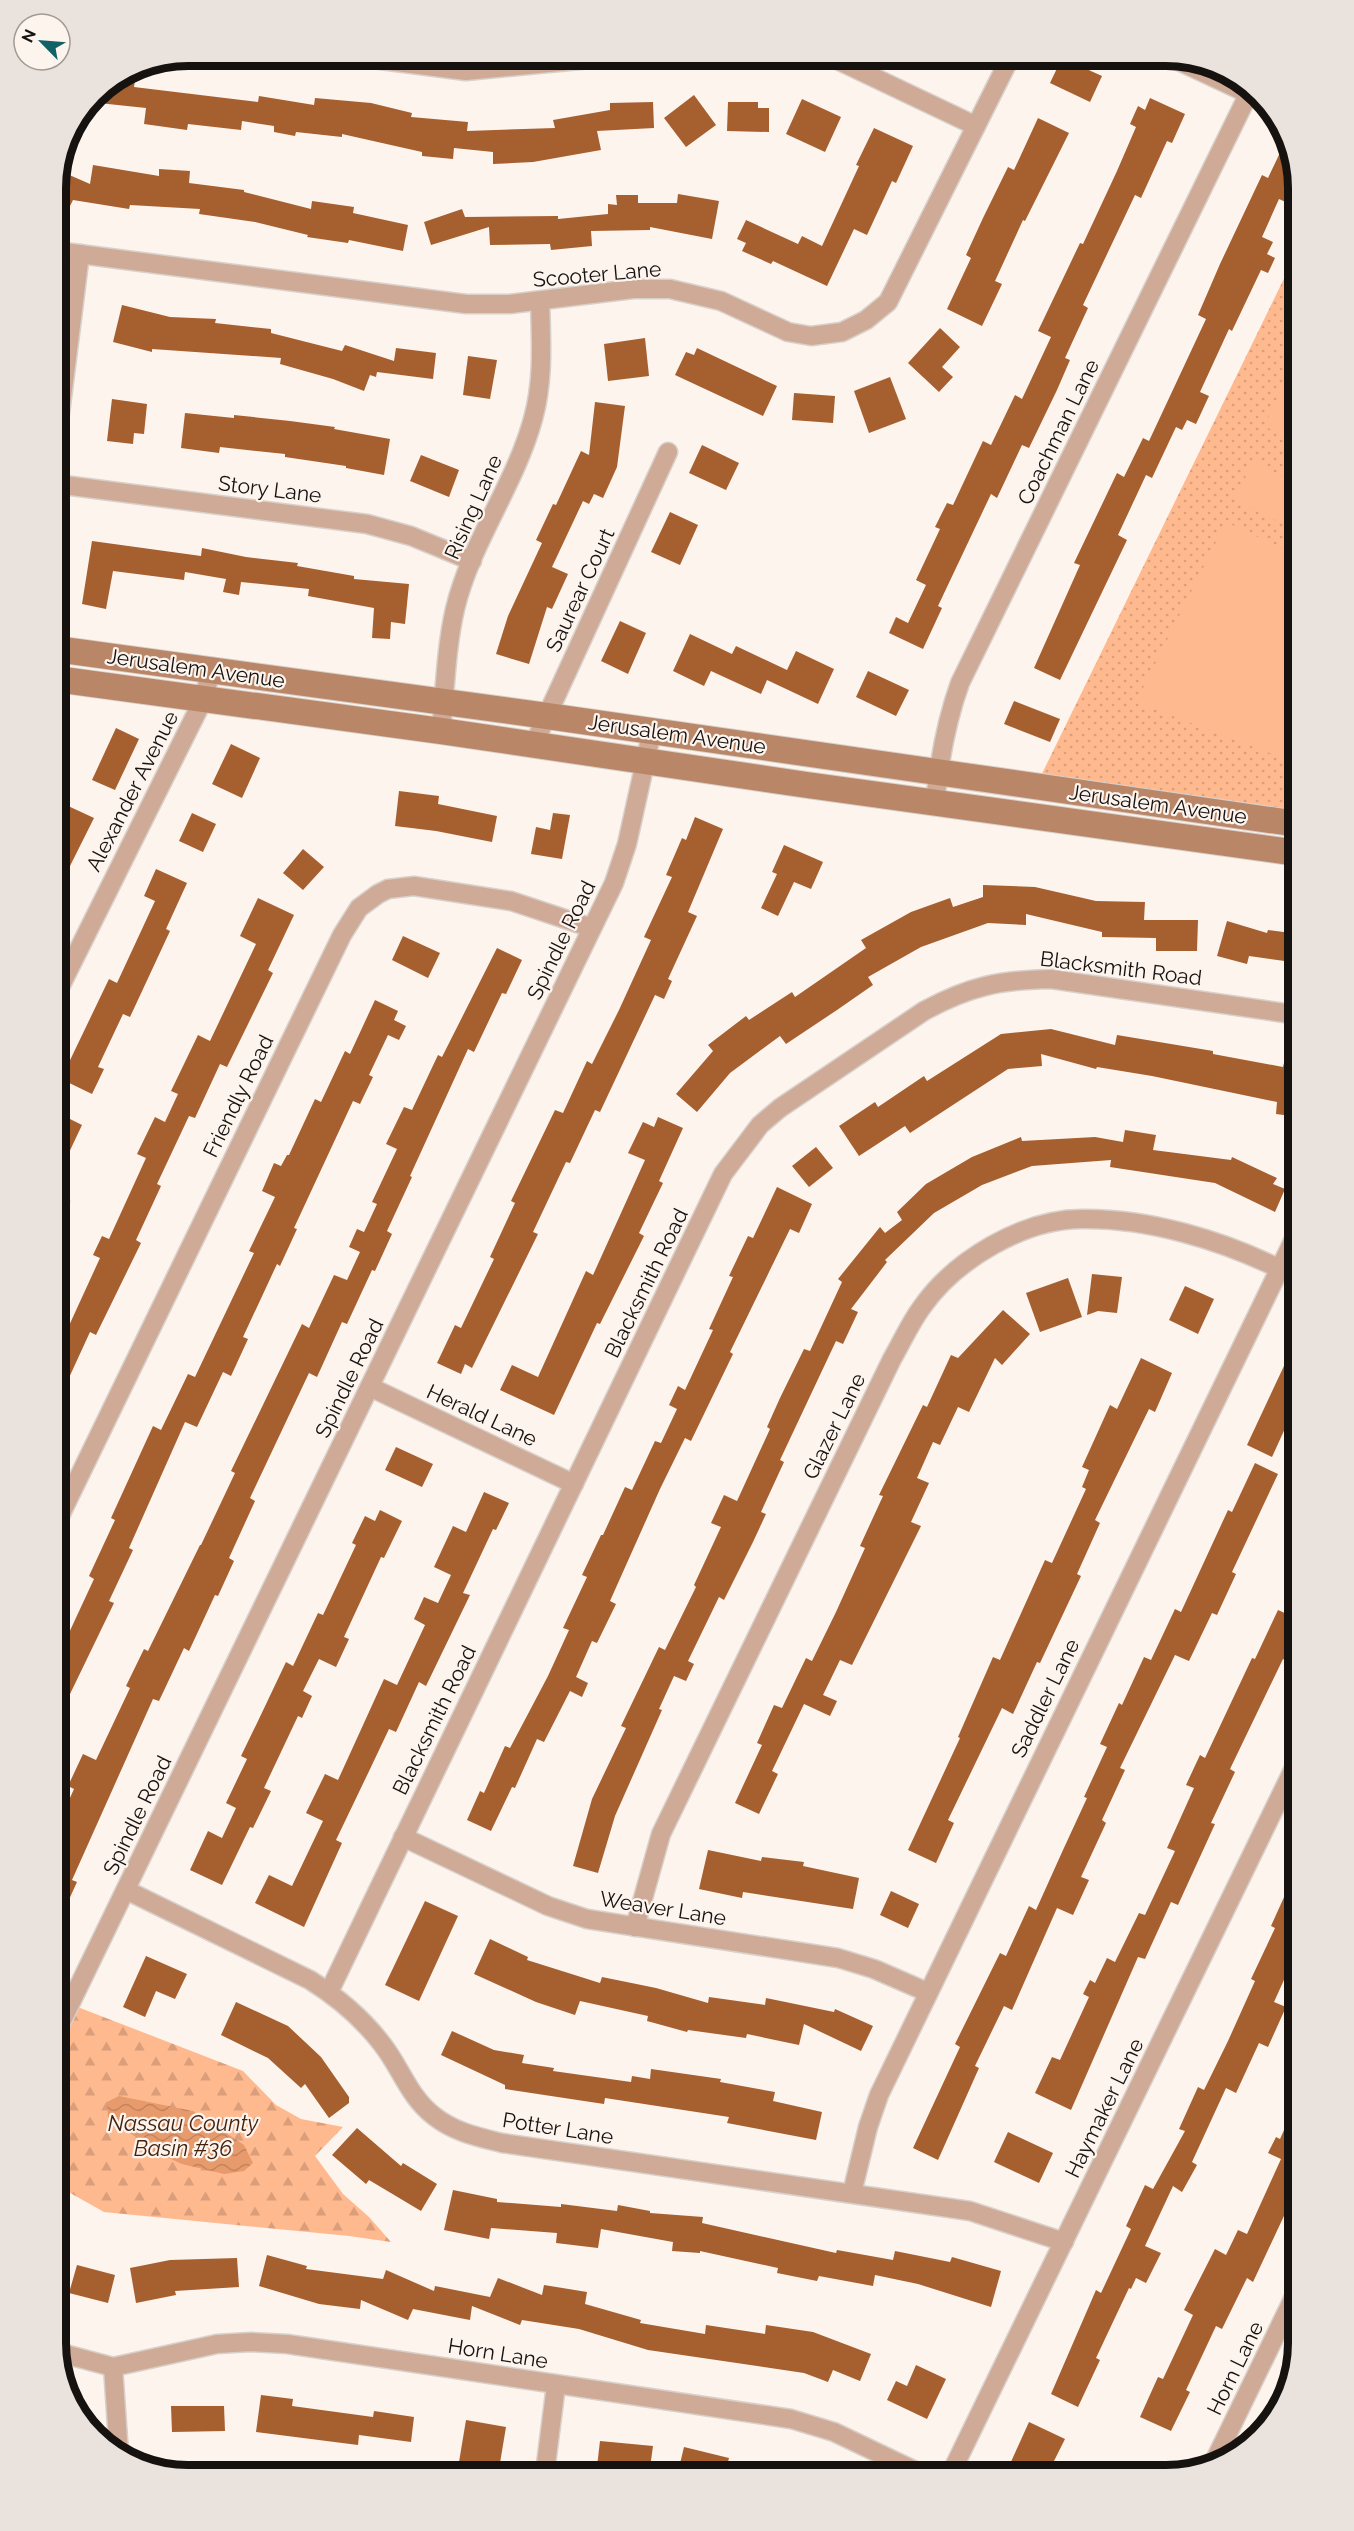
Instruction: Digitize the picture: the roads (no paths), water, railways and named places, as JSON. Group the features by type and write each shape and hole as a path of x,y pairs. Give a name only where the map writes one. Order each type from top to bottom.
{"main road":[{"name":"Jerusalem Avenue","path":"66,650 548,716 1288,822"},
{"name":"Jerusalem Avenue","path":"66,680 441,731 644,762 1288,851"}],"street":[{"path":"433,66 466,70 502,66"},
{"path":"850,66 976,126"},
{"name":"Scooter Lane","path":"66,252 466,304 510,304 633,289 670,289 721,301 788,332 811,336 842,332 866,320 888,302 1006,66"},
{"path":"1201,71 1224,81"},
{"name":"Coachman Lane","path":"935,803 948,719 960,683 1248,98"},
{"path":"66,365 80,254"},
{"name":"Rising Lane","path":"441,731 455,608 472,561 516,464 533,418 542,358 540,301"},
{"name":"Saurear Court","path":"533,746 668,452"},
{"name":"Story Lane","path":"66,485 368,524 411,536 472,561"},
{"name":"Alexander Avenue","path":"66,975 204,698 211,670"},
{"name":"Spindle Road","path":"66,2013 614,883 627,844 652,731"},
{"name":"Friendly Road","path":"66,1503 336,945 359,908 388,889 414,886 511,901 592,928"},
{"name":"Blacksmith Road","path":"329,1992 723,1174 760,1125 780,1107 924,1011 946,999 986,984 1051,979 1288,1013"},
{"name":"Glazer Lane","path":"635,1927 661,1834 892,1359 921,1307 939,1287 969,1260 999,1241 1045,1224 1081,1219 1132,1224 1207,1238 1280,1269"},
{"name":"Saddler Lane","path":"852,2193 868,2127 879,2095 927,1992 1288,1253"},
{"name":"Herald Lane","path":"370,1387 574,1484"},
{"name":"Haymaker Lane","path":"955,2465 1288,1783"},
{"name":"Weaver Lane","path":"403,1837 548,1906 587,1919 838,1958 874,1969 927,1992"},
{"name":"Potter Lane","path":"126,1890 310,1980 329,1992 383,2045 413,2095 434,2116 462,2132 502,2143 970,2211 1064,2242"},
{"name":"Horn Lane","path":"1218,2453 1288,2311"},
{"name":"Horn Lane","path":"66,2355 113,2367 217,2344 251,2342 287,2344 791,2419 834,2432 903,2465"},
{"path":"113,2367 117,2442"},
{"path":"546,2465 556,2385"}],"water":[{"name":"Nassau County Basin #36","path":"119,2096 193,2111 244,2145 253,2163 244,2171 224,2174 182,2164 158,2153 108,2117 107,2102"}]}
